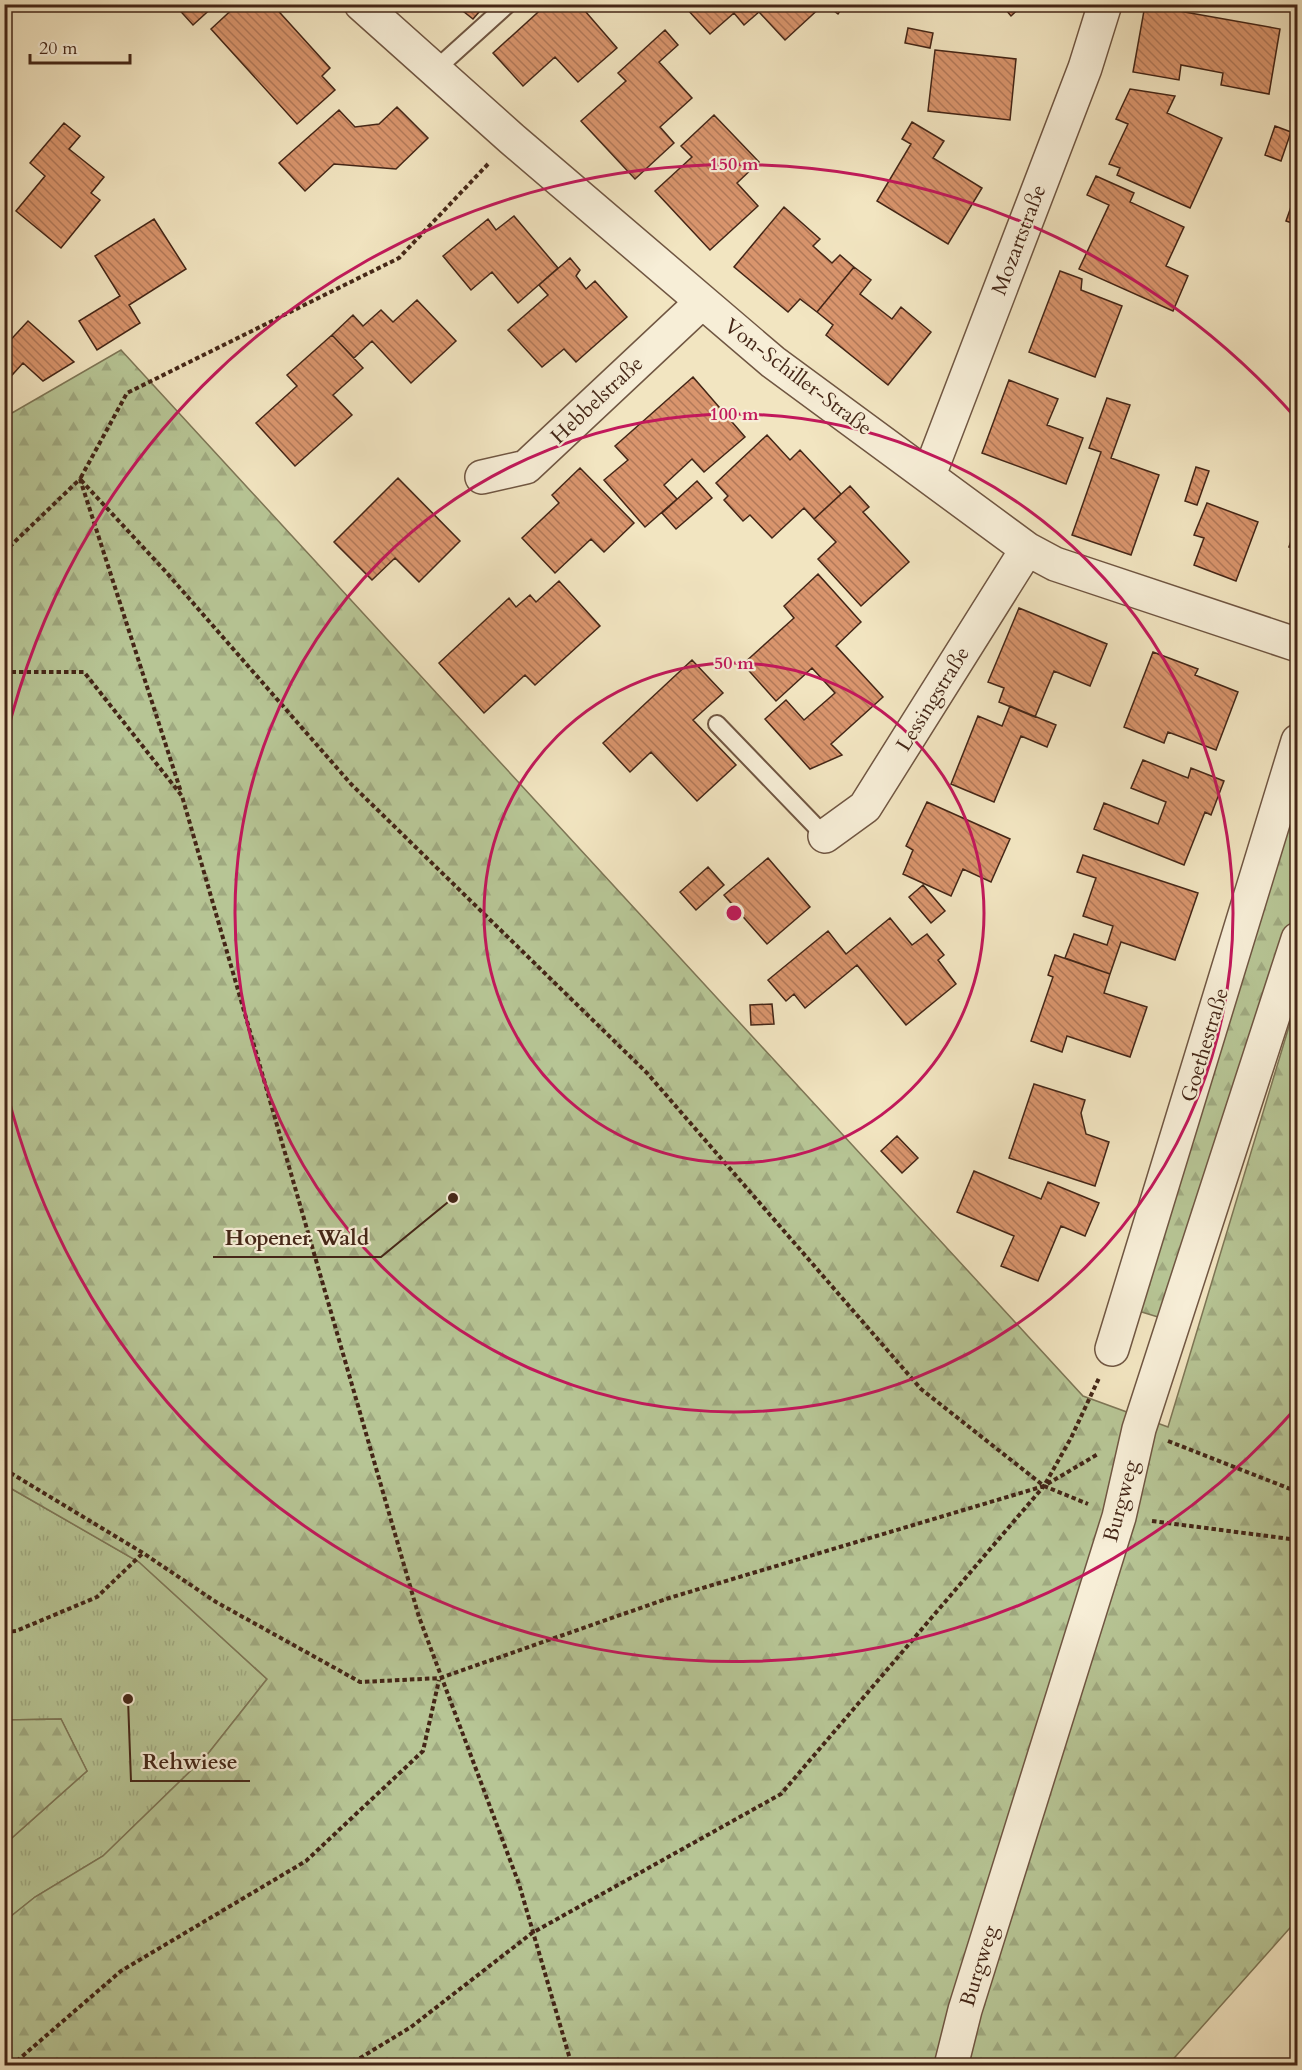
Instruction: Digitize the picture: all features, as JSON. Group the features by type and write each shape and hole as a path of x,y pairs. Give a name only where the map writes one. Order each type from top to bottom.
{"street":[{"name":"Von-Schiller-Straße","path":"361,4 512,139 773,362 1027,549 1055,564 1298,645"},
{"name":"Mozartstraße","path":"929,475 1085,68 1105,4"},
{"name":"Hebbelstraße","path":"482,477 526,467 702,302"},
{"name":"Lessingstraße","path":"825,836 865,807 1027,549"},
{"name":"Goethestraße","path":"1112,1349 1298,741"},
{"name":"Burgweg","path":"951,2066 965,2010 1119,1517 1140,1429 1298,939"}],"lane":[{"path":"435,70 508,4"},
{"path":"717,723 825,836"}],"path":[{"path":"4,552 80,479 127,393 399,258 512,139"},
{"path":"80,479 182,796 419,1617 519,1884 572,2066"},
{"path":"80,479 166,572 351,784 647,1073 921,1389 1044,1486 1119,1517 1298,1540"},
{"path":"4,672 84,672 182,796"},
{"path":"347,2066 411,2027 532,1933 781,1794 1044,1486 1071,1438 1112,1349"},
{"path":"4,1469 143,1553 216,1602 360,1682 440,1678 669,1598 1044,1486 1140,1429 1298,1492"},
{"path":"4,1632 16,1631 97,1597 143,1553"},
{"path":"11,2066 121,1971 306,1861 423,1750 440,1678"}],"green space":[{"path":"121,350 1083,1396 1168,1427 1297,1000 1297,1920 1168,2065 5,2065 5,1921 35,1897 103,1856 207,1755 267,1679 139,1562 5,1485 5,417"},
{"path":"1297,777 1297,915 1168,1320 1135,1310"},
{"path":"5,1485 139,1562 267,1679 207,1755 103,1856 35,1897 5,1921 5,1844 87,1771 61,1719 5,1720"},
{"path":"61,1719 87,1771 5,1844 5,1720"}],"building":[{"path":"174,4 216,4 193,25"},
{"path":"238,4 272,4 330,68 322,76 335,90 297,124 211,29"},
{"path":"454,4 486,4 473,19"},
{"path":"547,4 579,4 617,48 578,82 555,57 523,86 493,53"},
{"path":"690,4 824,4 785,40 759,12 744,25 734,13 710,34 686,8"},
{"path":"825,4 845,4 838,14"},
{"path":"1001,4 1024,4 1011,16"},
{"path":"1249,4 1290,4 1249,9"},
{"path":"1145,5 1280,29 1269,94 1221,85 1223,73 1181,65 1179,80 1133,72"},
{"path":"908,28 933,33 930,48 905,43"},
{"path":"665,30 678,45 659,62 692,98 660,127 674,143 635,179 581,121 626,81 618,73"},
{"path":"935,50 1016,59 1010,120 928,111"},
{"path":"1130,89 1175,96 1167,113 1222,138 1190,208 1117,175 1120,168 1109,164 1128,124 1116,119"},
{"path":"397,107 428,138 396,169 334,164 305,191 279,163 339,110 355,127 379,124"},
{"path":"714,115 759,162 737,183 758,206 710,250 655,191 692,157 681,146"},
{"path":"912,122 944,141 933,158 982,188 948,244 877,201 911,144 902,139"},
{"path":"64,123 80,136 69,149 104,177 91,193 100,200 61,248 16,211 45,176 30,163"},
{"path":"1275,126 1291,132 1281,161 1265,155"},
{"path":"1096,176 1134,193 1130,202 1184,227 1166,266 1188,276 1173,311 1079,269 1109,205 1087,195"},
{"path":"1298,187 1298,225 1286,221"},
{"path":"784,207 820,239 813,246 832,263 840,255 854,267 817,312 800,299 788,312 734,267"},
{"path":"514,216 558,268 518,303 492,272 471,290 443,256 488,219 496,230"},
{"path":"154,219 186,269 129,305 140,323 97,350 79,321 120,296 95,256"},
{"path":"570,258 580,270 576,276 586,289 595,281 627,317 576,362 564,349 542,367 508,330 548,295 539,285"},
{"path":"854,267 871,280 860,294 892,319 901,307 931,332 888,385 826,335 833,325 817,312"},
{"path":"1060,271 1082,279 1081,290 1122,306 1095,377 1029,352"},
{"path":"417,300 456,341 411,383 372,341 354,358 332,335 353,315 363,326 381,310 393,322"},
{"path":"28,321 74,362 43,381 23,363 4,384 4,347"},
{"path":"332,335 363,368 333,395 352,415 295,466 256,423 297,386 287,375"},
{"path":"693,377 745,437 704,472 692,459 664,485 677,499 645,527 604,480 628,460 615,446"},
{"path":"1009,380 1058,399 1047,425 1083,438 1066,484 982,453"},
{"path":"1107,398 1130,405 1111,458 1159,475 1131,555 1072,535 1101,452 1089,448"},
{"path":"767,435 790,460 800,450 841,494 814,519 804,508 772,538 750,515 743,521 724,500 728,496 716,483"},
{"path":"1196,467 1209,471 1197,505 1185,501"},
{"path":"580,468 634,523 604,552 591,539 555,573 522,538 559,503 552,495"},
{"path":"398,478 460,541 419,582 395,558 372,580 334,542"},
{"path":"697,481 712,498 676,529 662,513"},
{"path":"850,486 869,507 863,512 909,562 861,606 818,559 836,542 814,519"},
{"path":"1207,503 1258,522 1236,581 1194,565 1204,538 1194,535"},
{"path":"1298,520 1298,549 1289,547"},
{"path":"818,574 861,622 836,646 883,697 831,744 842,755 810,769 765,719 786,700 804,720 835,693 812,668 776,701 743,664 794,618 784,606"},
{"path":"559,581 600,626 535,685 525,675 484,713 439,663 509,598 516,607 530,595 536,602"},
{"path":"1019,608 1107,644 1090,686 1054,671 1035,717 999,702 1004,688 988,682"},
{"path":"1153,652 1198,669 1195,675 1238,692 1216,750 1168,732 1164,743 1124,727"},
{"path":"692,660 723,693 693,720 736,765 697,801 651,752 630,772 603,743"},
{"path":"1010,706 1056,725 1047,747 1021,736 994,802 951,784 978,716 1002,726"},
{"path":"1143,760 1188,778 1191,768 1224,781 1211,815 1205,812 1184,865 1094,829 1104,803 1158,824 1166,802 1131,788"},
{"path":"927,802 1010,839 991,882 963,869 951,896 903,874 913,850 906,846"},
{"path":"1083,855 1198,893 1175,960 1121,942 1110,974 1065,958 1074,934 1107,945 1113,926 1083,916 1096,878 1077,872"},
{"path":"768,858 810,907 767,944 724,895"},
{"path":"708,867 724,885 696,910 680,892"},
{"path":"923,885 945,911 931,923 909,897"},
{"path":"890,918 912,945 927,934 944,955 938,960 956,984 906,1025 857,965 805,1008 794,994 786,1001 768,980 828,931 846,954"},
{"path":"1055,955 1110,974 1104,993 1147,1007 1130,1057 1067,1036 1062,1052 1031,1041 1053,977 1048,975"},
{"path":"772,1004 774,1024 751,1025 750,1005"},
{"path":"1034,1084 1085,1100 1081,1113 1086,1134 1109,1142 1095,1186 1009,1158"},
{"path":"897,1136 918,1158 902,1173 881,1151"},
{"path":"974,1171 1041,1199 1048,1182 1099,1203 1085,1236 1061,1226 1038,1281 1001,1266 1014,1236 957,1212"}],"place":[{"name":"Hopener Wald","path":"453,1198"},
{"name":"Rehwiese","path":"128,1699"}]}
